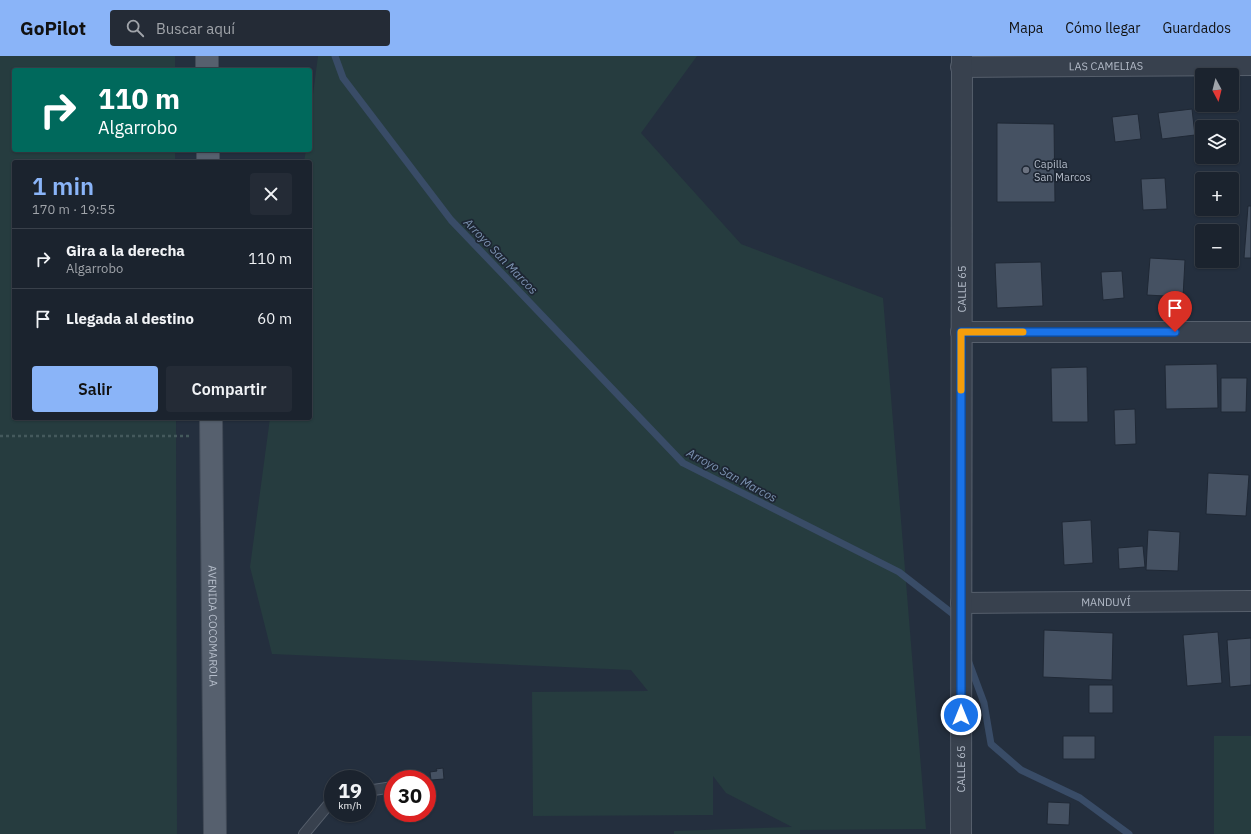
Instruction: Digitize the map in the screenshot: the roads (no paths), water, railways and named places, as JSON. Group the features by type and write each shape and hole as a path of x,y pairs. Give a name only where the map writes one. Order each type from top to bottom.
{"main road":[{"path":"207,56 207,68"},
{"name":"AVENIDA COCOMAROLA","path":"211,427 215,834"}],"street":[{"name":"LAS CAMELIAS","path":"962,62 1251,65"},
{"name":"CALLE 65","path":"961,834 962,62"},
{"path":"961,332 1251,332"},
{"name":"MANDUVÍ","path":"961,603 1251,601"}],"lane":[{"path":"304,834 324,810"}],"waterway":[{"name":"Arroyo San Marcos","path":"335,56 343,78 451,220 683,463 899,572 953,614 955,621"},
{"name":"Arroyo San Marcos","path":"968,660 984,703 991,744 1021,770 1080,798 1129,834"}],"place":[{"name":"Capilla San Marcos","path":"1026,170"}]}
